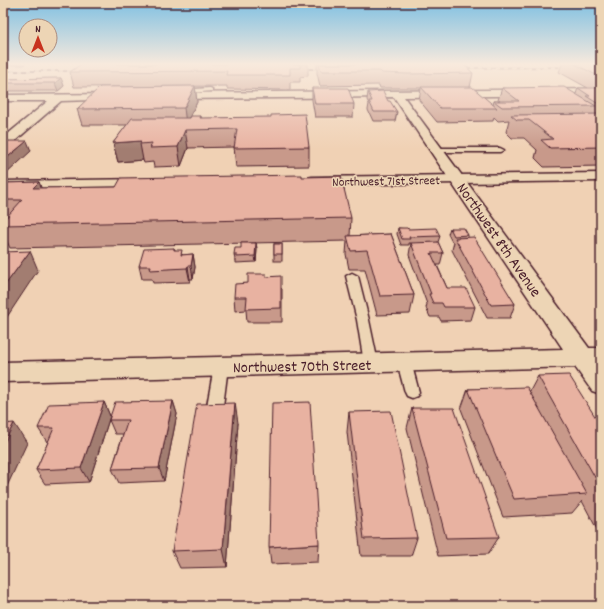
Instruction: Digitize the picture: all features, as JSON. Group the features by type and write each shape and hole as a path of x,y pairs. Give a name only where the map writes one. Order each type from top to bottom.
{"street":[{"path":"154,96 547,92"},
{"name":"Northwest 8th Avenue","path":"397,94 458,180 592,357 601,384"},
{"path":"3,144 59,97"},
{"path":"3,98 130,97"},
{"name":"Northwest 71st Street","path":"299,182 601,177"},
{"path":"3,186 163,184"},
{"name":"Northwest 70th Street","path":"3,372 592,357"}],"lane":[{"path":"572,98 598,98 588,92"},
{"path":"438,150 500,150"},
{"path":"352,276 363,320 371,363"},
{"path":"404,362 412,392"},
{"path":"215,406 221,367"}],"building":[{"path":"94,92 192,92 184,108 77,109"},
{"path":"313,92 350,92 354,104 315,104"},
{"path":"368,92 384,92 388,101 390,101 397,112 374,112 369,101 372,101"},
{"path":"426,92 478,92 497,108 440,108"},
{"path":"508,92 573,92 596,106 502,107 494,101 519,101"},
{"path":"585,92 601,92 601,103 597,103 586,96 590,96"},
{"path":"305,114 309,147 234,148 237,129 185,130 178,147 150,148 152,143 140,144 141,141 113,143 132,118 190,118 191,116 201,116 200,118 271,117 271,115"},
{"path":"601,114 601,147 550,148 541,140 553,139 529,120 517,120 511,115"},
{"path":"5,141 27,141 3,161 3,143"},
{"path":"302,175 302,177 341,176 351,218 3,225 3,221 22,200 3,200 3,183 39,182 33,188 116,187 121,178"},
{"path":"398,228 436,228 440,236 409,237 410,239 402,239"},
{"path":"450,228 464,228 468,235 454,236"},
{"path":"391,234 414,295 380,296 367,250 351,251 347,236"},
{"path":"474,237 515,304 491,305 455,238"},
{"path":"438,242 443,253 431,253 447,288 466,288 475,307 444,307 442,303 433,303 429,294 431,294 411,243"},
{"path":"241,243 256,243 255,256 236,257 236,254 234,254 235,248 241,248"},
{"path":"274,244 282,244 282,254 274,254"},
{"path":"174,248 174,250 182,250 181,255 193,254 191,266 188,266 187,268 150,270 151,266 139,266 144,249"},
{"path":"30,251 3,288 3,252"},
{"path":"248,274 266,274 266,277 281,276 281,308 246,309 247,297 234,297 235,284 248,283"},
{"path":"569,375 601,426 601,488 538,376"},
{"path":"527,387 587,494 514,499 468,389"},
{"path":"173,401 159,468 112,469 128,420 109,420 115,402"},
{"path":"104,402 81,468 36,470 54,428 38,428 49,404"},
{"path":"310,402 319,544 269,547 272,403"},
{"path":"235,403 223,549 172,551 197,404"},
{"path":"412,408 454,408 499,537 446,538"},
{"path":"391,411 417,538 364,539 349,412"},
{"path":"14,423 3,445 3,424"}]}
